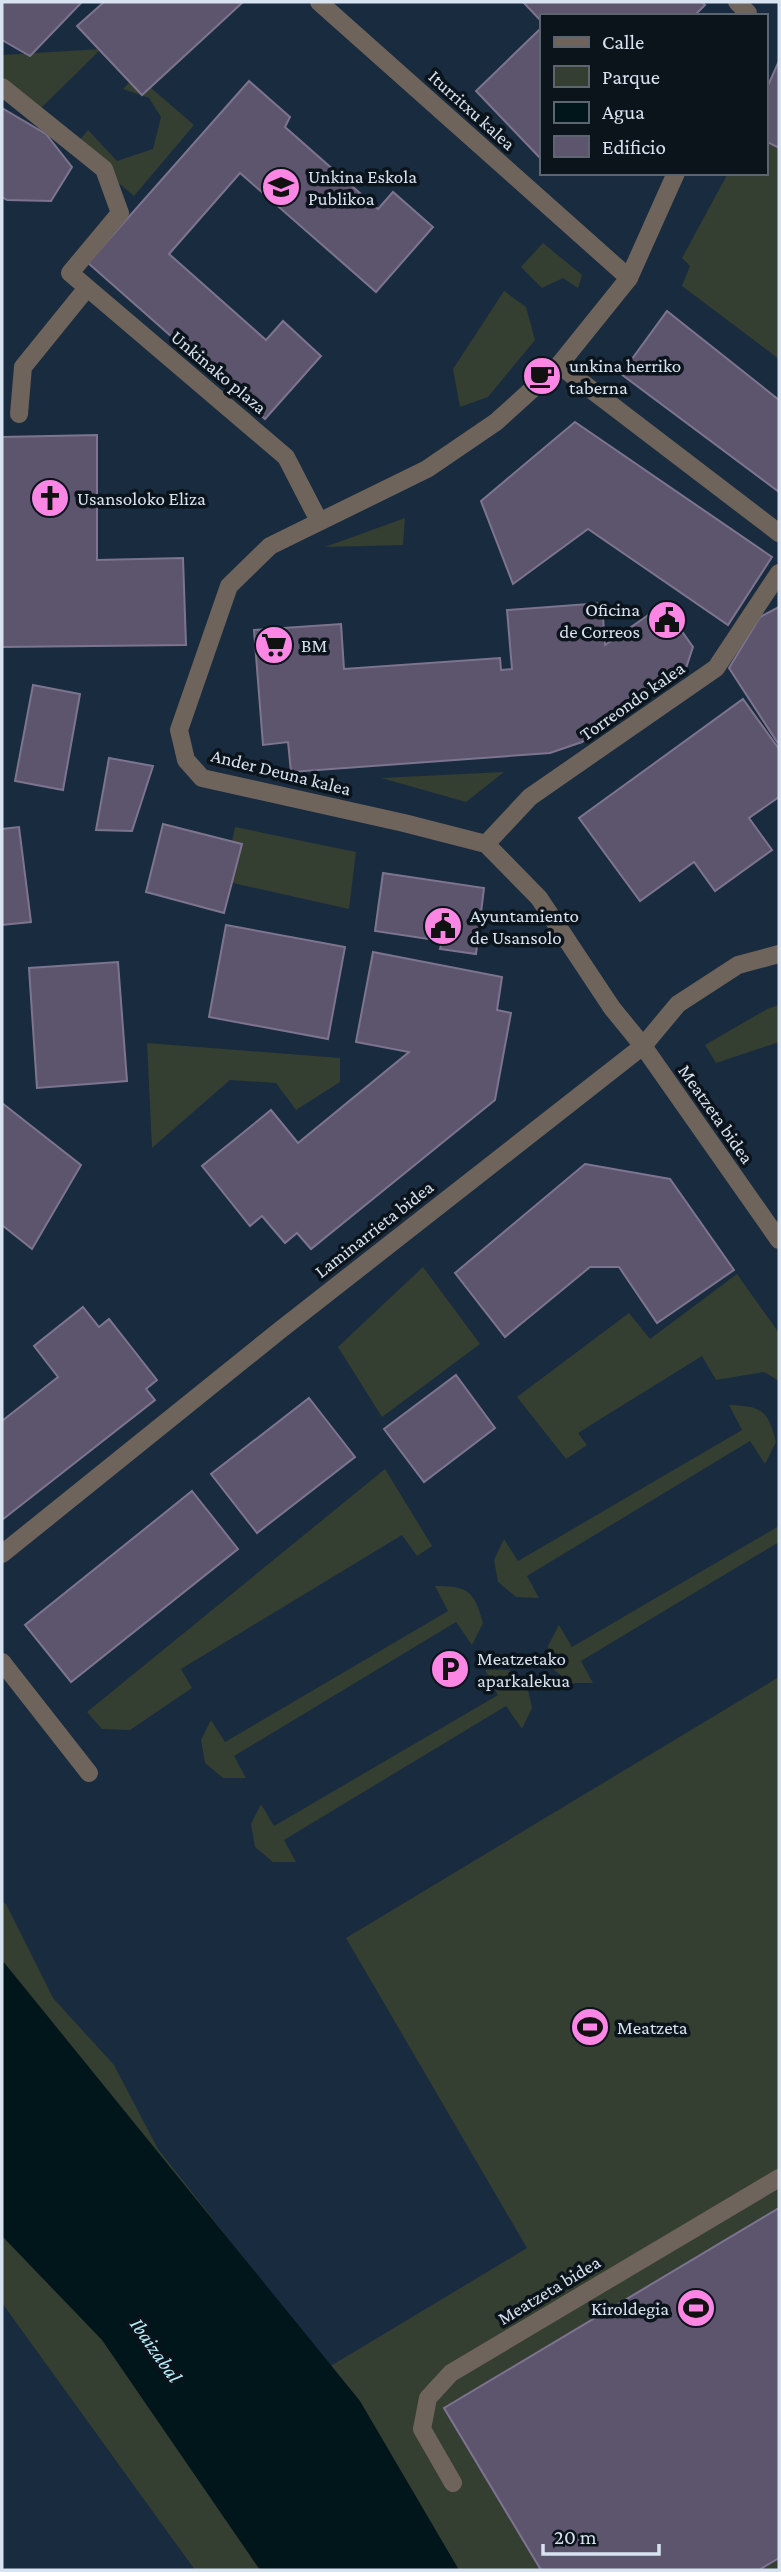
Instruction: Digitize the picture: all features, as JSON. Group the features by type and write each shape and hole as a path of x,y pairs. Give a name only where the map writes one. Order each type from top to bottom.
{"street":[{"name":"Iturritxu kalea","path":"319,2 629,278"},
{"name":"Unkinako plaza","path":"2,87 104,169 120,213 70,273 286,457 319,521"},
{"name":"Ander Deuna kalea","path":"486,844 404,822 202,778 186,760 179,730 229,586 270,546 426,468 496,422 559,365 629,278 675,175"},
{"path":"19,414 23,367 87,288"},
{"path":"559,365 779,534"},
{"name":"Torreondo kalea","path":"486,844 530,797 716,668 779,573"},
{"path":"486,844 539,898 612,1008 643,1046"},
{"name":"Laminarrieta bidea","path":"2,1554 279,1331 643,1046 678,1004 738,965 779,954"},
{"name":"Meatzeta bidea","path":"643,1046 779,1240"},
{"path":"2,1662 89,1773"},
{"name":"Meatzeta bidea","path":"453,2483 422,2428 428,2398 451,2373 779,2178"}],"green space":[{"path":"101,49 38,111 2,76 2,55"},
{"path":"136,75 194,125 134,196 75,146 88,130 117,161 153,149 161,117 149,98 123,89"},
{"path":"767,143 779,149 779,359 682,286 690,266 682,258 727,175 767,175"},
{"path":"543,243 582,275 578,288 563,278 542,288 521,267"},
{"path":"504,291 526,307 535,340 488,397 460,407 453,369"},
{"path":"405,518 403,545 325,547"},
{"path":"504,772 466,802 381,778"},
{"path":"235,827 356,852 349,909 224,881"},
{"path":"779,1005 779,1042 716,1063 705,1045 767,1009"},
{"path":"147,1043 340,1058 340,1082 296,1110 276,1083 230,1080 152,1148"},
{"path":"423,1267 480,1344 382,1417 338,1347"},
{"path":"737,1274 779,1333 779,1381 764,1372 716,1380 702,1356 578,1433 587,1445 566,1459 517,1397 629,1313 650,1339"},
{"path":"729,1405 756,1409 766,1416 776,1442 765,1464 750,1441 527,1576 539,1598 516,1597 498,1582 494,1560 504,1539 518,1561 742,1430"},
{"path":"385,1469 432,1546 417,1556 402,1535 181,1669 192,1688 130,1730 102,1729 87,1712"},
{"path":"779,1526 779,1542 581,1661 593,1683 570,1683 552,1668 548,1646 559,1625 572,1647"},
{"path":"435,1586 463,1589 473,1597 483,1623 472,1645 456,1622 234,1756 246,1778 223,1778 205,1763 201,1740 211,1720 225,1742 448,1611"},
{"path":"485,1670 509,1670 527,1685 532,1708 522,1729 506,1706 284,1840 296,1862 273,1862 255,1847 251,1824 261,1804 274,1826 498,1695"},
{"path":"779,1677 779,2570 195,2570 2,2303 2,1902 6,1904 53,1998 114,2065 158,2149 329,2367 527,2248 346,1938"}],"water":[{"name":"Ibaizabal","path":"2,1960 360,2401 459,2570 260,2570 102,2340 2,2236"}],"building":[{"path":"2,2 82,2 30,56 2,40"},
{"path":"104,2 242,3 142,95 77,26"},
{"path":"523,2 702,2 705,5 696,14 540,14 540,20"},
{"path":"540,29 540,158 476,91"},
{"path":"779,61 779,148 767,142 767,88"},
{"path":"249,81 290,117 285,127 378,209 393,192 433,227 376,292 240,173 169,254 266,340 283,321 321,356 265,419 88,263"},
{"path":"2,108 46,134 72,167 51,201 7,200 2,197"},
{"path":"667,311 779,400 779,492 621,374"},
{"path":"575,422 772,557 728,625 588,529 513,584 481,501"},
{"name":"Usansoloko Eliza","path":"97,435 97,560 183,558 186,645 2,647 2,437"},
{"path":"602,603 605,645 663,605 693,647 685,671 582,742 550,753 291,772 288,742 263,745 254,630 341,624 344,669 500,658 501,670 512,669 507,610"},
{"path":"779,607 779,745 729,668 760,617"},
{"path":"33,685 80,694 63,790 15,781"},
{"path":"743,699 779,749 779,797 749,818 772,850 715,891 694,862 640,901 579,818"},
{"path":"109,758 153,766 132,831 96,830"},
{"path":"163,824 242,844 224,913 146,892"},
{"path":"19,827 31,922 2,925 2,829"},
{"path":"383,873 484,888 476,954 440,949 442,941 375,931"},
{"path":"226,925 345,947 328,1039 209,1017"},
{"path":"373,952 502,977 497,1010 511,1013 495,1100 311,1249 297,1233 285,1243 262,1216 250,1226 202,1166 271,1110 298,1143 409,1052 356,1042"},
{"path":"118,962 127,1081 37,1088 29,968"},
{"path":"2,1103 81,1165 32,1249 2,1225"},
{"path":"585,1164 670,1179 734,1270 657,1323 619,1267 590,1267 505,1337 455,1273"},
{"path":"83,1307 99,1327 109,1319 157,1380 146,1389 155,1400 2,1520 2,1421 58,1377 34,1346"},
{"path":"456,1375 495,1428 424,1482 384,1429"},
{"path":"309,1398 355,1457 257,1533 211,1474"},
{"path":"192,1491 238,1549 71,1682 25,1625"},
{"name":"Kiroldegia","path":"779,2208 779,2558 759,2570 541,2570 444,2408"}],"place":[{"name":"Unkina Eskola Publikoa","path":"281,187"},
{"name":"unkina herriko taberna","path":"542,376"},
{"name":"Usansoloko Eliza","path":"50,498"},
{"name":"Oficina de Correos","path":"667,620"},
{"name":"BM","path":"274,645"},
{"name":"Ayuntamiento de Usansolo","path":"443,926"},
{"name":"Meatzetako aparkalekua","path":"450,1669"},
{"name":"Meatzeta","path":"590,2027"},
{"name":"Kiroldegia","path":"696,2308"}]}
